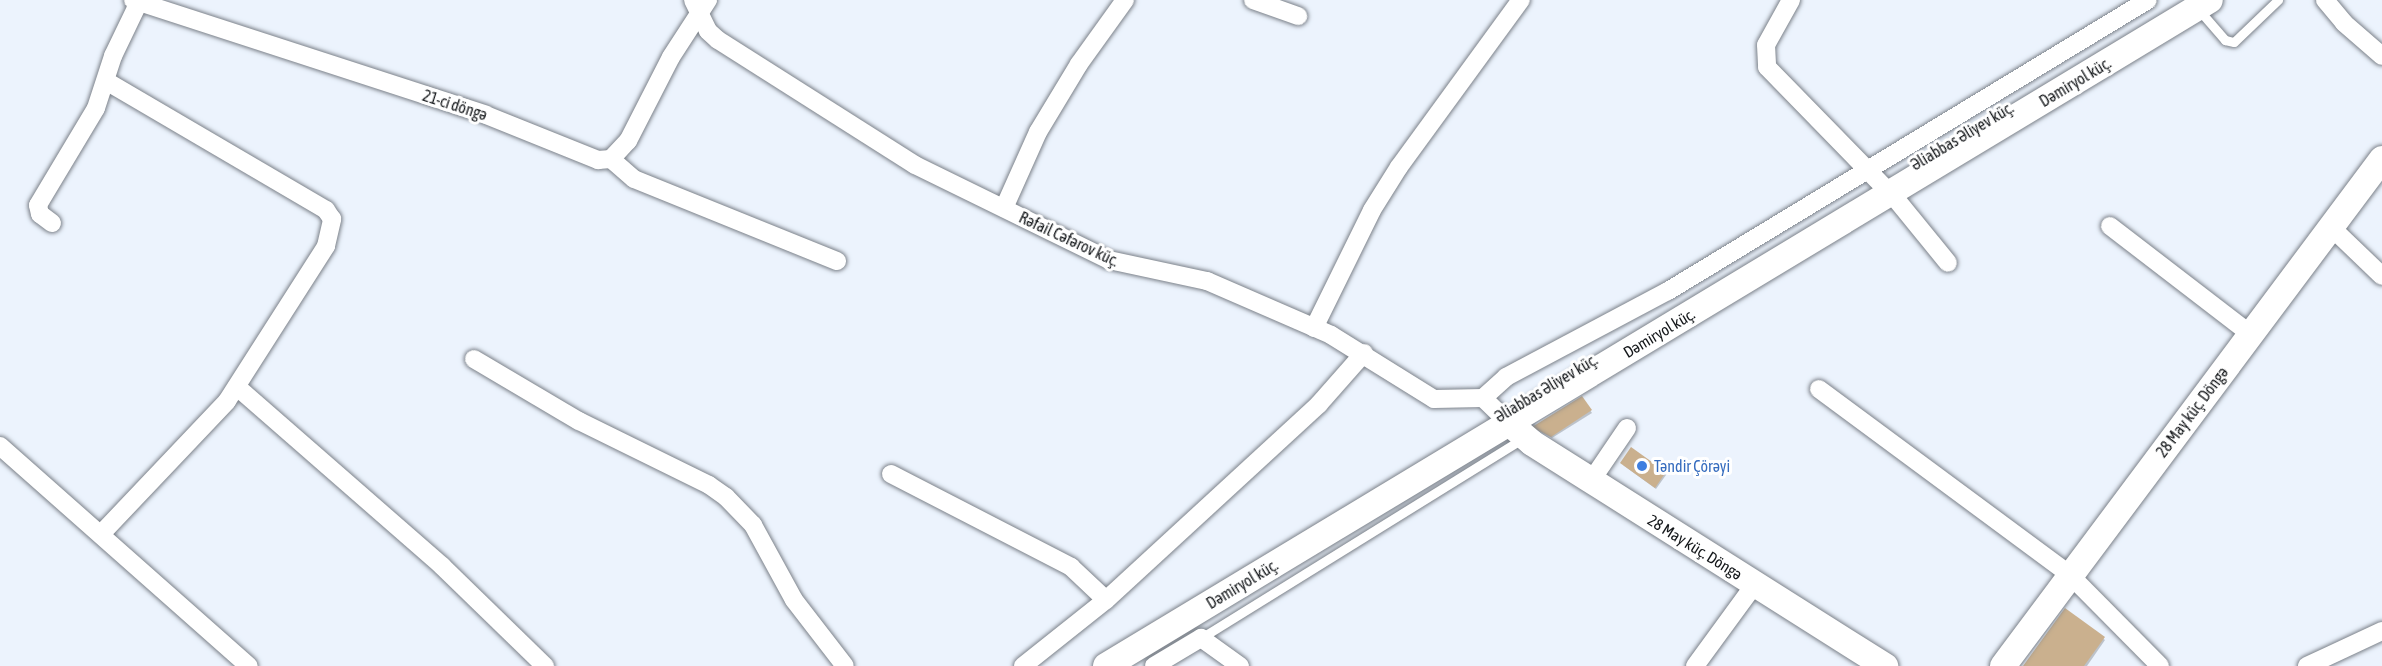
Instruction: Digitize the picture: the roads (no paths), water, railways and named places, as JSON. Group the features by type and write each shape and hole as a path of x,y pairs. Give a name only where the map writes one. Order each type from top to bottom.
{"main road":[{"name":"Əliabbas Əliyev küç.","path":"1880,182 2199,3"},
{"name":"28 May küç. Döngə","path":"2003,666 2382,159"},
{"name":"Dəmiryol küç.","path":"1106,666 1880,182"},
{"name":"Əliabbas Əliyev küç.","path":"1089,666 1504,419"},
{"name":"28 May küç. Döngə","path":"1504,419 1592,481 1885,666"}],"street":[{"path":"1004,208 1038,132 1079,64 1125,0"},
{"path":"1253,0 1298,16"},
{"path":"1314,328 1372,210 1399,167 1521,0"},
{"path":"1791,0 1766,45 1767,67 1880,182 1948,263"},
{"path":"1504,419 1506,377 1880,182 2148,0"},
{"path":"2325,0 2351,30 2382,56"},
{"path":"52,223 40,214 38,205 96,108 113,56 136,1"},
{"name":"21-ci döngə","path":"136,1 188,9 486,115 585,157 611,159"},
{"path":"700,4 628,141 611,159 634,179 837,261"},
{"name":"Rəfail Cəfərov küç.","path":"700,4 718,40 818,106 915,165 1108,260 1207,281 1314,328 1364,353 1434,399 1504,419"},
{"path":"101,534 211,420 237,387 326,246 332,219 326,210 106,81"},
{"path":"2110,226 2250,334"},
{"path":"2332,228 2382,276"},
{"path":"1023,666 1106,600 1318,404 1364,353"},
{"path":"474,359 579,421 726,497 753,525 794,600 845,666"},
{"path":"237,387 442,566 544,666"},
{"path":"1819,389 2070,575 2160,666"},
{"path":"1592,481 1627,428"},
{"path":"0,446 249,666"},
{"path":"891,474 1071,567 1106,600"},
{"path":"1695,666 1755,584"},
{"path":"2307,666 2382,632"},
{"path":"1154,666 1201,638 1237,665"}],"lane":[{"path":"2199,3 2225,40 2234,42 2278,0"},
{"path":"1201,638 1504,419"}],"place":[{"name":"Təndir Çörəyi","path":"1642,466"}]}
